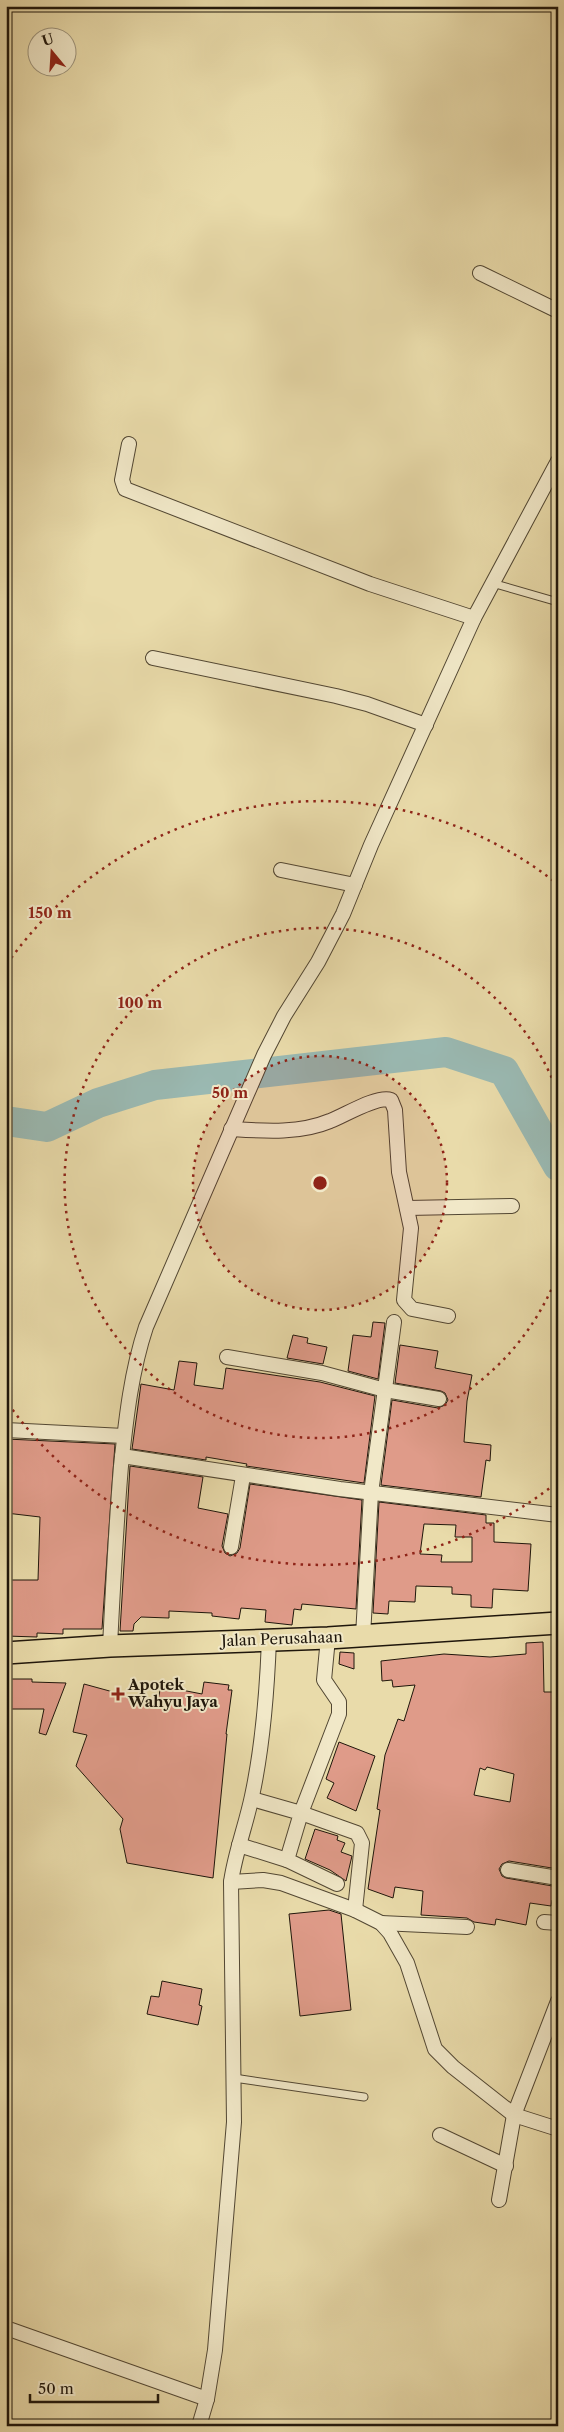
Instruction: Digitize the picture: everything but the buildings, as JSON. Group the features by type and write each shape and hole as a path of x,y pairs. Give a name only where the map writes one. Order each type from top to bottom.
{"main road":[{"name":"Jalan Perusahaan","path":"6,1653 110,1646 328,1638 558,1623"}],"street":[{"path":"480,273 558,311"},
{"path":"129,444 122,480 125,489 370,584 474,618"},
{"path":"110,1646 124,1436 134,1374 146,1327 264,1055 284,1016 318,962 339,922 474,618 558,462"},
{"path":"153,658 336,696 367,704 426,725"},
{"path":"281,870 355,885"},
{"path":"231,1129 302,1128 328,1122 381,1099 391,1100 395,1110 399,1172 411,1234 404,1300 412,1309 448,1316"},
{"path":"406,1208 512,1206"},
{"path":"363,1636 371,1492 394,1322"},
{"path":"227,1357 322,1374 385,1390 439,1399"},
{"path":"6,1430 124,1436"},
{"path":"122,1456 243,1476 558,1515"},
{"path":"231,1547 243,1476"},
{"path":"286,1860 301,1813 339,1714 339,1702 324,1680 328,1638"},
{"path":"199,2426 207,2399 215,2350 233,2132 232,1882 239,1846 252,1799 262,1743 269,1640"},
{"path":"252,1799 301,1813 357,1833 362,1843 355,1910"},
{"path":"239,1846 286,1860 337,1884"},
{"path":"508,1870 558,1878"},
{"path":"232,1882 272,1881 355,1910 380,1922 390,1933 407,1963 433,2046 454,2067 514,2115 558,2129"},
{"path":"380,1922 467,1927"},
{"path":"499,2200 514,2115 558,2001"},
{"path":"440,2135 506,2166"},
{"path":"6,2328 207,2399"}],"lane":[{"path":"492,583 558,602"},
{"path":"234,2078 364,2097"}],"waterway":[{"path":"6,1121 47,1127 98,1103 155,1085 446,1052 504,1071 558,1166"}],"place":[{"name":"Apotek Wahyu Jaya","path":"118,1694"}]}
